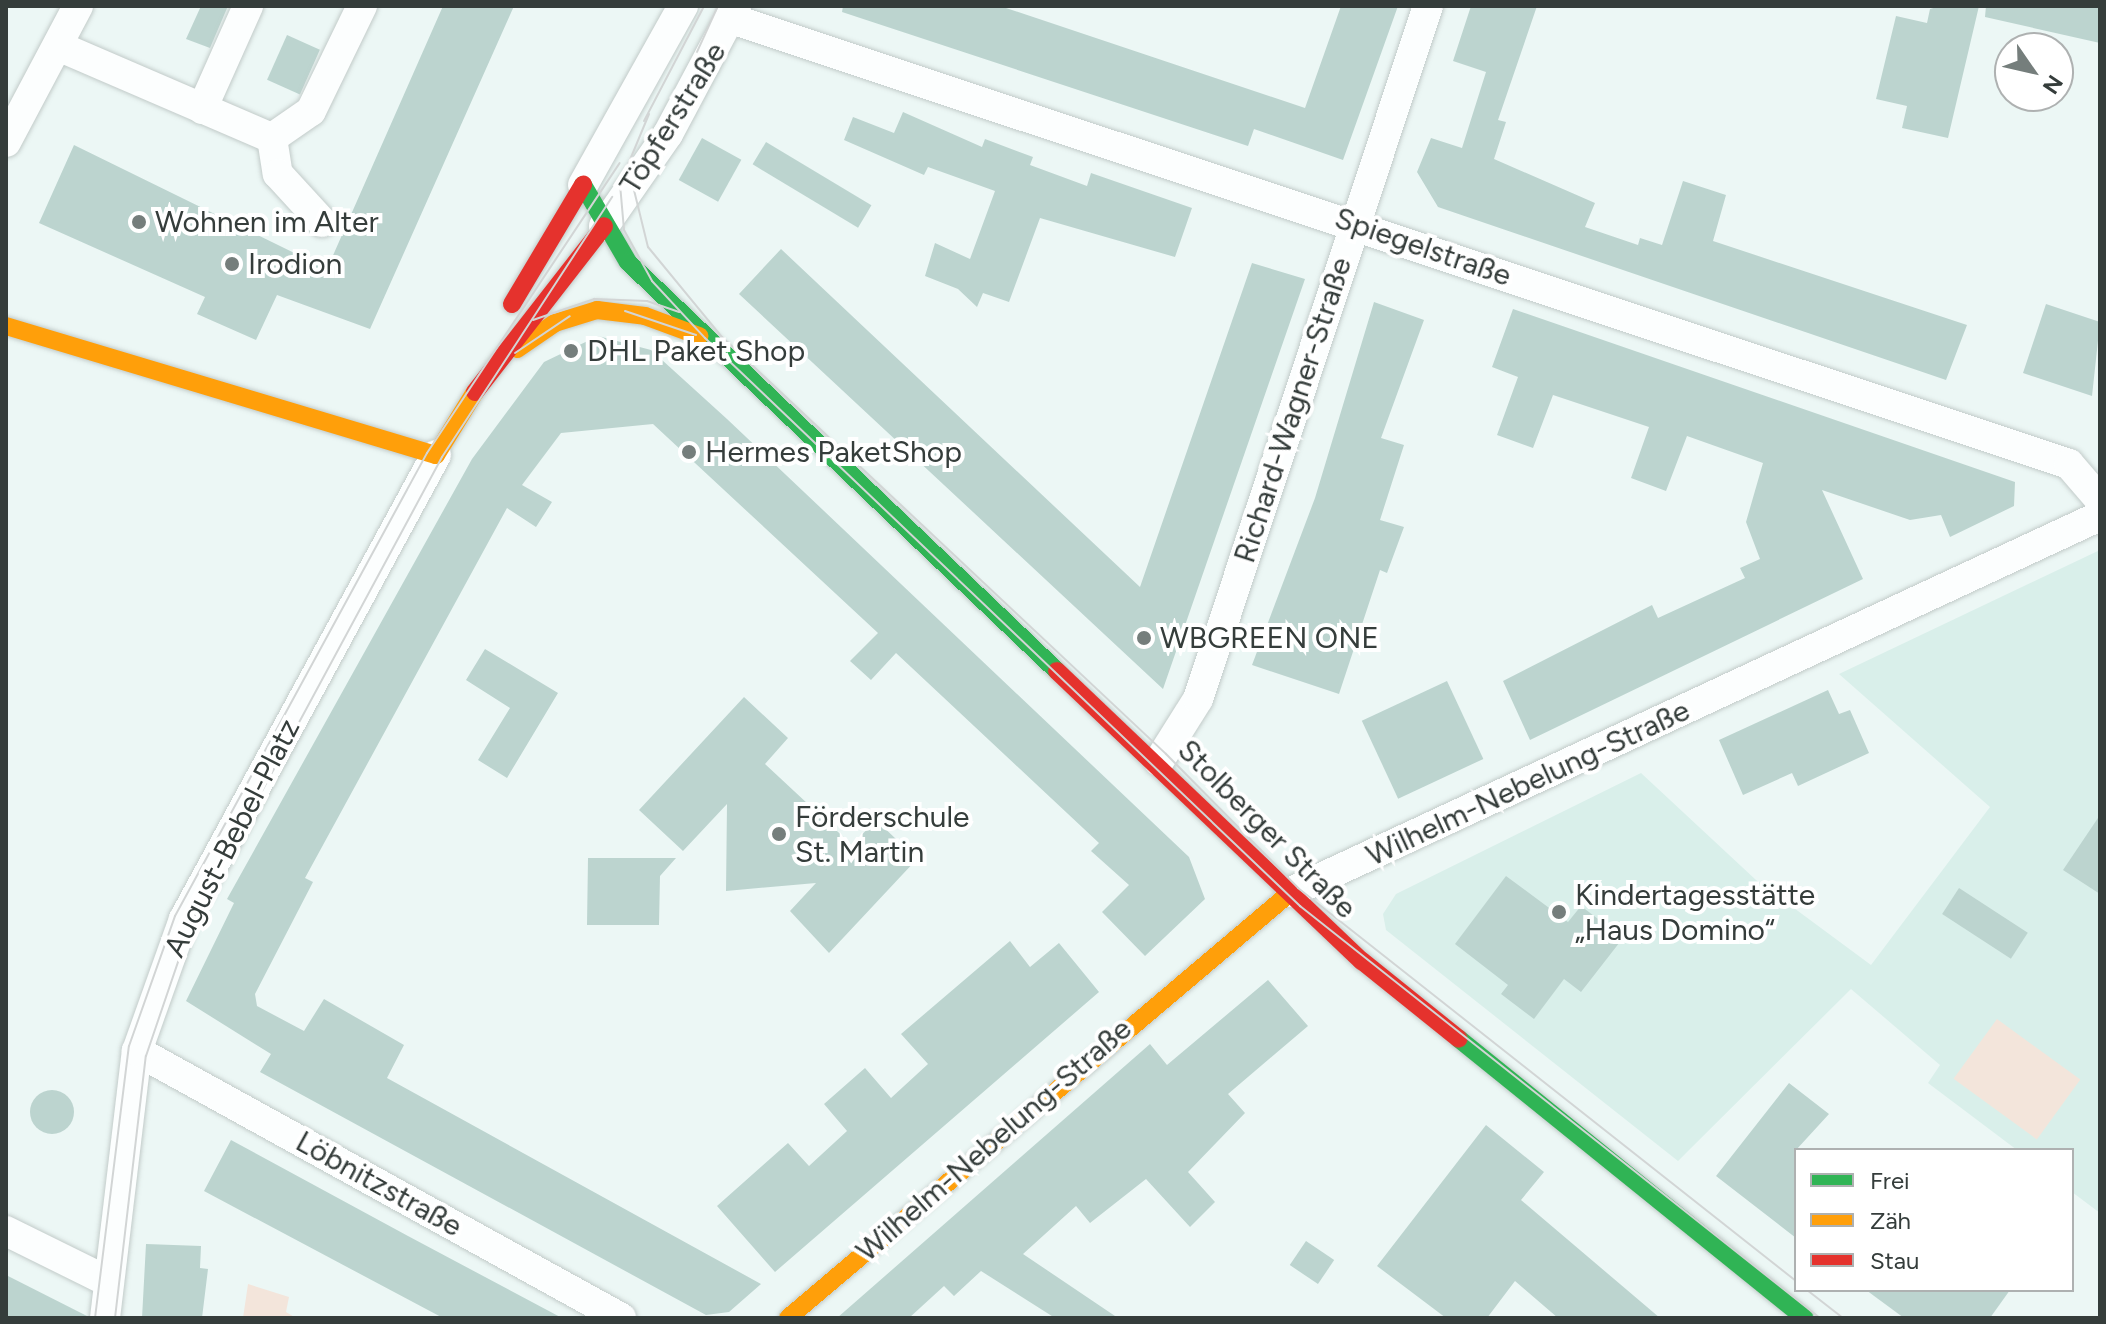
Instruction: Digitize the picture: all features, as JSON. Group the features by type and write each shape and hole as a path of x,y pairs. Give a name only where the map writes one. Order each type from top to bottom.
{"main road":[{"name":"Stolberger Straße","path":"583,185 604,226 628,262 720,343 1159,761 1362,961 1805,1318"},
{"name":"August-Bebel-Platz","path":"494,365 498,328 583,185"},
{"name":"August-Bebel-Platz","path":"436,455 494,365 604,226"},
{"name":"Stolberger Straße","path":"494,365 555,323 597,310 645,316 720,343"},
{"path":"6,326 436,455"},
{"name":"Wilhelm-Nebelung-Straße","path":"788,1318 1216,948 1291,892"}],"street":[{"path":"6,142 78,6"},
{"path":"202,109 248,6"},
{"path":"272,138 311,111 362,6"},
{"name":"Töpferstraße","path":"583,185 683,6"},
{"name":"Richard-Wagner-Straße","path":"1159,761 1198,699 1428,6"},
{"name":"Töpferstraße","path":"604,226 668,134 734,13"},
{"name":"Spiegelstraße","path":"734,13 2069,464 2100,500"},
{"path":"58,46 272,138"},
{"path":"272,138 278,174 322,222"},
{"name":"August-Bebel-Platz","path":"105,1318 107,1281 137,1051 184,919 436,455"},
{"name":"Wilhelm-Nebelung-Straße","path":"1291,892 2100,516"},
{"name":"Löbnitzstraße","path":"137,1051 621,1318"},
{"path":"6,1231 107,1281"}],"shaded area":[{"path":"2100,550 2100,1213 2074,1194 2074,1148 2014,1148 1928,1083 1940,1065 1851,989 1678,1161 1386,930 1383,914 1396,894 1641,773 1756,880 1871,965 1990,807 1839,674"},
{"path":"1997,1019 2080,1080 2037,1139 1954,1079"},
{"path":"248,1284 289,1297 286,1312 296,1318 243,1318"}],"building":[{"path":"201,6 228,6 210,48 186,39"},
{"path":"443,6 514,6 370,329 277,295 256,340 197,314 205,297 39,223 74,145 327,269"},
{"path":"843,6 1000,6 1305,108 1341,6 1398,6 1343,160 1254,129 1248,146 842,12"},
{"path":"1471,6 1537,6 1498,120 1506,122 1494,159 1595,203 1585,227 1638,245 1640,238 1662,245 1683,181 1726,195 1713,241 1967,325 1946,380 1438,207 1417,172 1431,138 1462,148 1486,72 1453,61"},
{"path":"1979,6 1948,138 1902,128 1907,106 1876,99 1896,16 1927,23 1930,9"},
{"path":"1986,6 2100,6 2100,43 2074,37 2074,32 2051,32 1985,17"},
{"path":"287,35 320,50 300,94 267,80"},
{"path":"903,112 982,147 985,139 1033,157 1030,165 1087,186 1091,173 1192,208 1175,257 1040,218 1009,302 983,293 977,307 958,289 925,276 935,243 970,259 995,191 928,167 924,175 844,140 853,117 894,133"},
{"path":"702,138 741,160 718,202 679,180"},
{"path":"766,142 871,205 858,228 753,164"},
{"path":"781,249 1140,587 1252,263 1305,279 1163,689 739,294"},
{"path":"1374,302 1424,320 1381,438 1404,445 1380,520 1404,527 1387,573 1380,570 1339,694 1252,665 1315,498"},
{"path":"2046,304 2100,322 2092,396 2023,373"},
{"path":"1513,309 2015,482 2014,506 1950,537 1941,515 1910,520 1822,490 1863,579 1530,740 1503,681 1652,605 1658,618 1745,578 1740,568 1760,559 1746,522 1763,463 1687,436 1666,491 1631,478 1649,427 1553,395 1533,448 1497,435 1518,377 1492,367"},
{"path":"598,336 651,350 727,419 1189,857 1205,899 1145,956 1102,912 1129,885 1091,851 1099,843 896,653 871,680 850,661 878,633 653,424 561,433 522,485 552,502 536,527 507,508 305,878 313,882 255,994 257,1006 304,1031 324,999 404,1045 387,1078 761,1284 729,1312 706,1315 260,1072 271,1054 186,1001 234,903 227,899 472,459 544,362"},
{"path":"485,649 558,693 507,778 478,760 510,708 466,680"},
{"path":"1447,681 1483,759 1398,799 1362,721"},
{"path":"1828,690 1839,714 1850,710 1869,753 1798,786 1792,773 1743,795 1719,740"},
{"name":"Förderschule St. Martin","path":"744,697 788,738 765,764 852,845 876,820 917,859 829,953 790,911 816,883 726,891 727,804 683,851 639,810"},
{"path":"2100,815 2100,894 2063,870"},
{"path":"588,858 676,858 660,876 659,925 587,925"},
{"path":"1506,876 1568,922 1581,906 1623,938 1581,992 1564,979 1534,1019 1501,994 1508,985 1455,944"},
{"path":"1959,888 2028,933 2011,959 1942,914"},
{"path":"1010,941 1030,967 1059,943 1099,992 775,1272 717,1206 788,1143 809,1166 847,1131 824,1104 865,1068 891,1098 928,1064 901,1034"},
{"path":"1268,980 1308,1026 1228,1094 1245,1113 1188,1172 1215,1202 1190,1227 1146,1179 1090,1223 1076,1206 1023,1254 1118,1318 1055,1318 981,1271 954,1296 944,1286 909,1318 837,1318 1150,1044 1167,1065"},
{"path":"1789,1083 1829,1114 1798,1148 1794,1148 1794,1236 1716,1176"},
{"path":"52,1090 67,1097 74,1112 67,1127 52,1134 37,1127 30,1112 37,1097"},
{"path":"1486,1125 1544,1172 1521,1200 1660,1318 1558,1318 1515,1281 1487,1318 1446,1318 1377,1266"},
{"path":"231,1140 562,1318 443,1318 204,1191"},
{"path":"1306,1241 1334,1260 1318,1284 1290,1265"},
{"path":"146,1244 201,1246 200,1268 208,1269 202,1318 142,1318"},
{"path":"6,1275 87,1316 87,1318 6,1318"},
{"path":"1869,1292 2009,1292 1990,1318 1904,1318"}],"tram line":[{"path":"644,121 704,6"},
{"path":"697,52 718,6"},
{"path":"649,114 620,184 624,230 652,281 705,338 1300,906 1820,1318"},
{"path":"644,156 633,186 648,247 722,337 1166,754 1298,888 1794,1279"},
{"path":"95,1318 129,1046 175,916 427,453 620,163"},
{"path":"115,1318 146,1056 192,921 442,457 612,197"},
{"path":"533,320 594,299 647,301 679,312"},
{"path":"625,311 696,335"},
{"path":"515,353 570,316"},
{"path":"1810,1292 1843,1318"}],"traffic: fast":[{"path":"583,185 628,262 1057,671"},
{"path":"1459,1039 1805,1318"}],"traffic: slow":[{"path":"517,349 555,323 597,310 645,316 699,336"},
{"path":"6,326 436,455 475,392"},
{"path":"788,1318 1291,892"}],"traffic: jam":[{"path":"512,304 583,185"},
{"path":"475,392 604,226"},
{"path":"1057,671 1362,961 1459,1039"}],"place":[{"name":"Wohnen im Alter","path":"139,222"},
{"name":"Irodion","path":"232,264"},
{"name":"DHL Paket Shop","path":"571,351"},
{"name":"Hermes PaketShop","path":"689,452"},
{"name":"WBGREEN ONE","path":"1144,638"},
{"name":"Förderschule St. Martin","path":"779,834"},
{"name":"Kindertagesstätte „Haus Domino“","path":"1559,912"}]}
